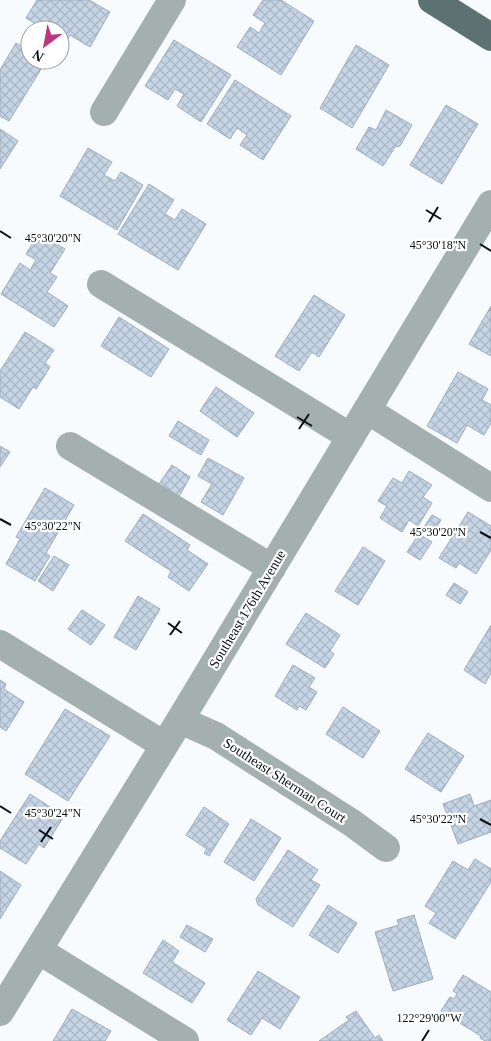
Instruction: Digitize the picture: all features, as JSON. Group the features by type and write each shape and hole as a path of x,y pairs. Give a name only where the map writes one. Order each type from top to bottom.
{"main road":[{"path":"432,0 491,37"}],"street":[{"path":"104,112 172,0"},
{"name":"Southeast 176th Avenue","path":"0,1012 180,720 491,204"},
{"path":"101,284 351,437"},
{"path":"367,410 491,488"},
{"path":"70,446 272,568"},
{"path":"0,644 164,745"},
{"name":"Southeast Sherman Court","path":"180,720 216,736 352,823 386,848"},
{"path":"38,950 185,1041"}],"building":[{"path":"37,0 89,0 110,12 90,47 70,35 70,20 29,20 26,18"},
{"path":"263,0 281,0 314,21 281,75 237,47 250,27 259,33 265,23 253,15"},
{"path":"174,40 231,75 201,122 177,106 184,94 175,89 168,100 145,86"},
{"path":"16,43 20,45 20,70 40,70 9,121 0,116 0,70"},
{"path":"356,45 389,65 352,128 320,108"},
{"path":"235,80 291,116 263,160 240,145 247,135 237,128 230,139 207,124"},
{"path":"446,105 478,124 442,184 410,165"},
{"path":"386,110 412,125 400,146 395,147 383,166 356,149 369,127 376,130"},
{"path":"0,129 18,141 0,169"},
{"path":"88,148 112,162 104,175 115,181 121,172 143,185 117,230 60,196"},
{"path":"149,184 174,200 165,214 175,220 182,209 206,224 178,270 118,234"},
{"path":"39,233 65,249 50,273 57,277 47,292 68,306 54,327 1,294 20,263 30,270 36,260 26,254"},
{"path":"314,295 345,315 319,357 312,352 299,371 275,356"},
{"path":"491,306 491,356 469,344"},
{"path":"119,317 169,349 151,377 101,346"},
{"path":"25,332 54,350 45,363 50,367 36,389 33,387 19,409 0,397 0,371"},
{"path":"458,372 488,389 482,400 491,405 491,423 484,435 467,425 457,443 427,426"},
{"path":"216,387 254,413 237,437 200,411"},
{"path":"178,421 209,440 201,455 169,436"},
{"path":"0,446 10,452 0,467"},
{"path":"208,458 244,478 223,515 201,502 212,484 198,476"},
{"path":"172,465 190,477 177,500 157,487"},
{"path":"409,471 432,485 423,497 432,503 418,526 409,520 402,532 380,518 387,506 378,501 393,478 402,483"},
{"path":"45,488 74,505 46,553 50,556 35,581 6,564 20,539 16,537"},
{"path":"468,512 491,526 491,550 476,574 459,563 456,568 439,558"},
{"path":"143,514 190,545 187,550 208,564 189,591 168,577 171,571 125,541"},
{"path":"432,515 441,520 431,536 422,530"},
{"path":"419,534 432,542 420,560 407,552"},
{"path":"363,547 385,561 358,605 335,591"},
{"path":"54,556 69,565 53,591 38,581"},
{"path":"454,583 468,592 460,604 446,595"},
{"path":"138,596 160,609 136,650 114,637"},
{"path":"82,610 105,625 91,645 68,629"},
{"path":"306,613 340,635 330,651 334,654 325,668 286,644"},
{"path":"491,625 491,673 485,684 464,670"},
{"path":"293,665 315,678 309,687 317,692 306,710 299,706 297,710 275,696"},
{"path":"0,680 6,684 4,689 24,702 6,731 0,727"},
{"path":"343,707 380,731 363,758 326,734"},
{"path":"65,709 110,736 68,801 25,774"},
{"path":"428,733 464,756 441,792 405,769"},
{"path":"30,794 64,816 44,848 39,844 26,864 0,848 0,841"},
{"path":"470,794 474,806 491,800 491,832 458,844 443,804"},
{"path":"204,807 229,824 209,856 204,853 207,849 186,835"},
{"path":"251,819 281,838 254,881 224,862"},
{"path":"288,850 318,870 311,880 320,885 293,927 258,905 256,899"},
{"path":"475,859 491,869 491,882 455,939 429,923 436,913 425,906 453,861 468,870"},
{"path":"0,871 21,885 0,919"},
{"path":"328,905 357,923 338,953 309,935"},
{"path":"414,915 433,979 393,991 375,932 399,925 397,920"},
{"path":"187,925 213,939 205,952 180,937"},
{"path":"163,940 179,951 172,962 205,983 192,1003 143,973"},
{"path":"258,971 300,997 280,1029 262,1018 251,1035 227,1020"},
{"path":"463,975 491,992 491,1041 485,1041 480,1038 481,1036 458,1022 451,1020 452,1018 441,1011 450,997 454,999 457,994 453,991"},
{"path":"72,1009 111,1031 105,1041 53,1041"},
{"path":"356,1011 375,1038 379,1035 383,1041 319,1041 349,1020 346,1017"}]}
